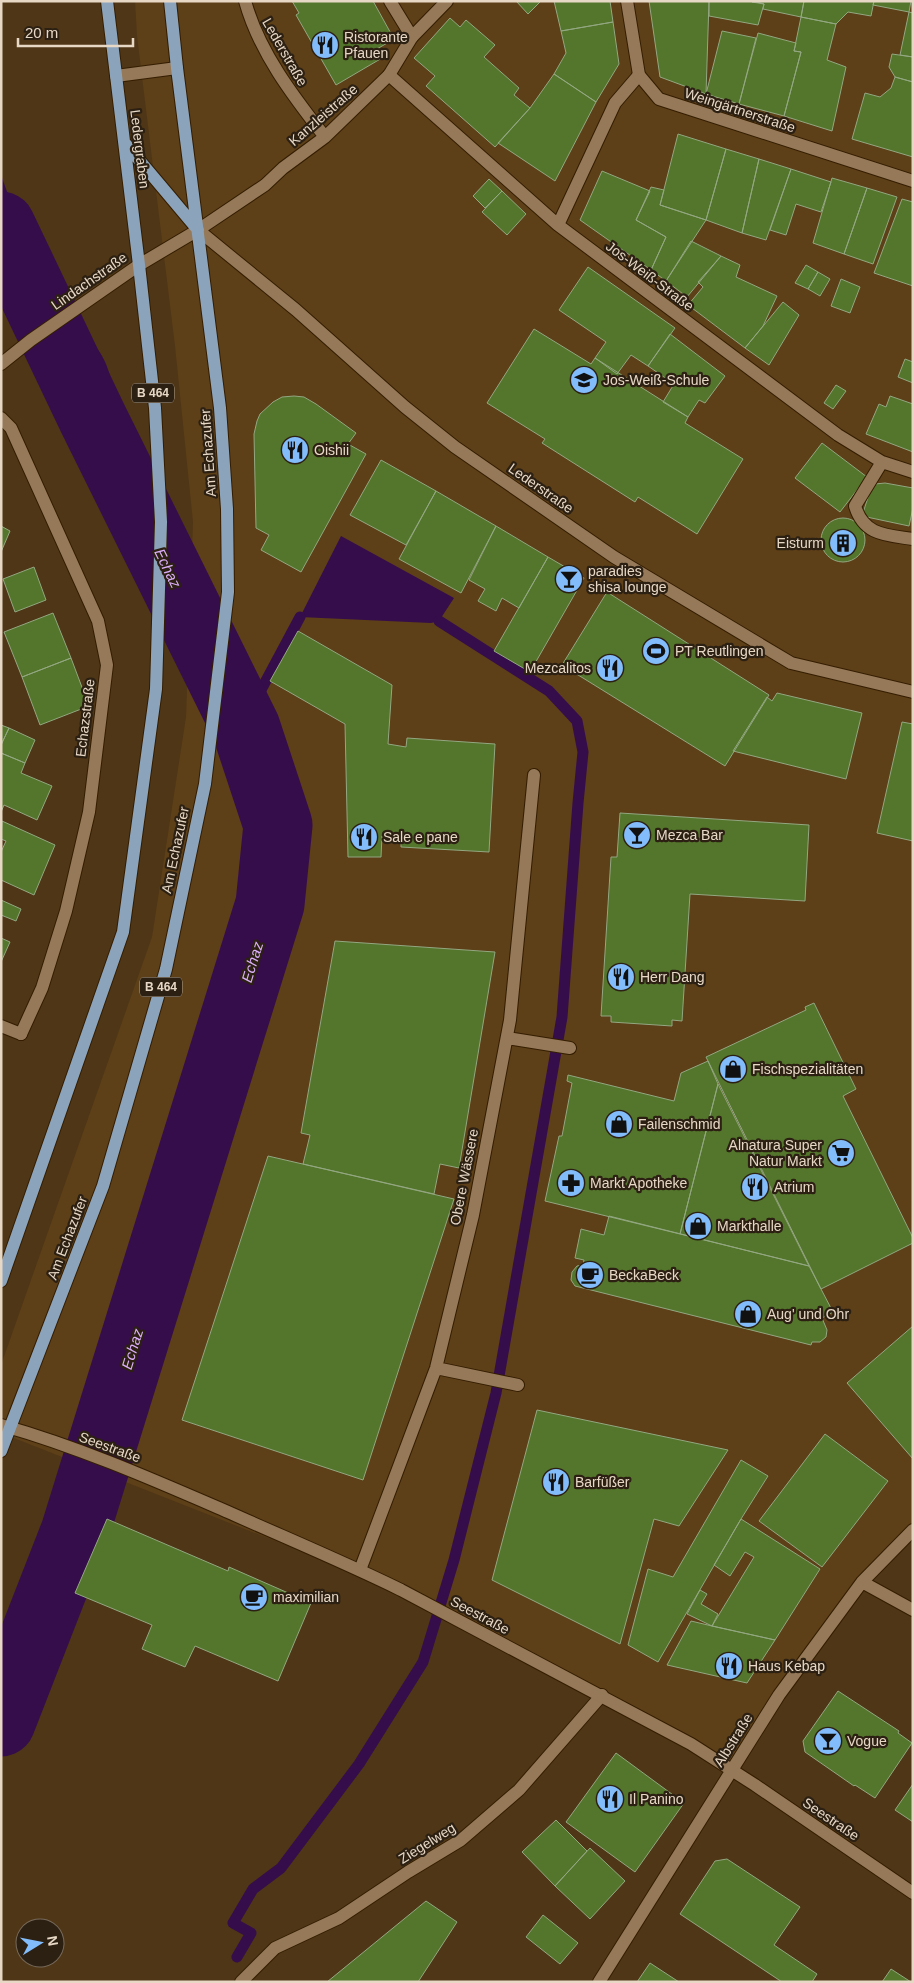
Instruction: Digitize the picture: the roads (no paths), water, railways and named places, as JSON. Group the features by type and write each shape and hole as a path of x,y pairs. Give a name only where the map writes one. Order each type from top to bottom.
{"main road":[{"name":"Ledergraben","path":"107,1 139,265"},
{"name":"B 464","path":"170,5 198,230"},
{"path":"124,142 198,230"},
{"name":"Am Echazufer","path":"1,1452 6,1426 103,1186 166,969 205,784 228,592 226,509 220,408 198,230"},
{"name":"B 464","path":"1,1281 124,932 156,689 161,522 155,408 139,265"}],"street":[{"name":"Lederstraße","path":"245,1 250,22 286,88 325,137"},
{"path":"390,1 412,37"},
{"name":"Kanzleistraße","path":"198,230 265,185 283,168 325,137 389,75 412,37 447,1"},
{"path":"558,225 616,103 639,75 627,1"},
{"path":"116,76 177,68"},
{"name":"Jos-Weiß-Straße","path":"389,75 558,225 838,435 882,462 913,472"},
{"name":"Weingärtnerstraße","path":"639,75 659,99 913,181"},
{"name":"Lederstraße","path":"198,230 296,310 405,407 455,447 614,557 791,663 913,692"},
{"name":"Lindachstraße","path":"1,364 94,295 139,265 198,230"},
{"name":"Echazstraße","path":"1,418 11,428 98,620 107,665 89,812 66,911 42,988 21,1034 1,1026"},
{"path":"882,462 855,506 858,518 875,533 913,539"},
{"name":"Obere Wässere","path":"360,1570 436,1368 473,1215 510,1020 534,774"},
{"path":"506,1038 570,1048"},
{"path":"436,1368 518,1385"},
{"name":"Seestraße","path":"6,1426 58,1443 140,1474 360,1570 401,1590 602,1695 691,1744 913,1893"},
{"name":"Albstraße","path":"599,1982 779,1695 862,1582 913,1530"},
{"path":"862,1582 913,1610"},
{"name":"Ziegelweg","path":"241,1982 275,1948 339,1918 408,1872 461,1840 519,1790 602,1695"}],"waterway":[{"name":"Echaz","path":"1,226 92,417 246,728 278,825 270,904 75,1532 1,1722"},
{"path":"246,728 253,705 300,617"},
{"path":"237,1957 251,1933 233,1923 253,1889 281,1868 359,1764 423,1662 454,1560 496,1393 562,1017 583,752 577,721 549,691 439,621"}],"place":[{"name":"Ristorante Pfauen","path":"325,45"},
{"name":"Jos-Weiß-Schule","path":"584,380"},
{"name":"Oishii","path":"295,450"},
{"name":"Eisturm","path":"843,543"},
{"name":"paradies shisa lounge","path":"569,579"},
{"name":"PT Reutlingen","path":"656,651"},
{"name":"Mezcalitos","path":"610,668"},
{"name":"Mezca Bar","path":"637,835"},
{"name":"Sale e pane","path":"364,837"},
{"name":"Herr Dang","path":"621,977"},
{"name":"Fischspezialitäten","path":"733,1069"},
{"name":"Failenschmid","path":"619,1124"},
{"name":"Alnatura Super Natur Markt","path":"841,1153"},
{"name":"Markt Apotheke","path":"571,1183"},
{"name":"Atrium","path":"755,1187"},
{"name":"Markthalle","path":"698,1226"},
{"name":"BeckaBeck","path":"590,1275"},
{"name":"Aug' und Ohr","path":"748,1314"},
{"name":"Barfüßer","path":"556,1482"},
{"name":"maximilian","path":"254,1597"},
{"name":"Haus Kebap","path":"729,1666"},
{"name":"Vogue","path":"828,1741"},
{"name":"Il Panino","path":"610,1799"}]}
